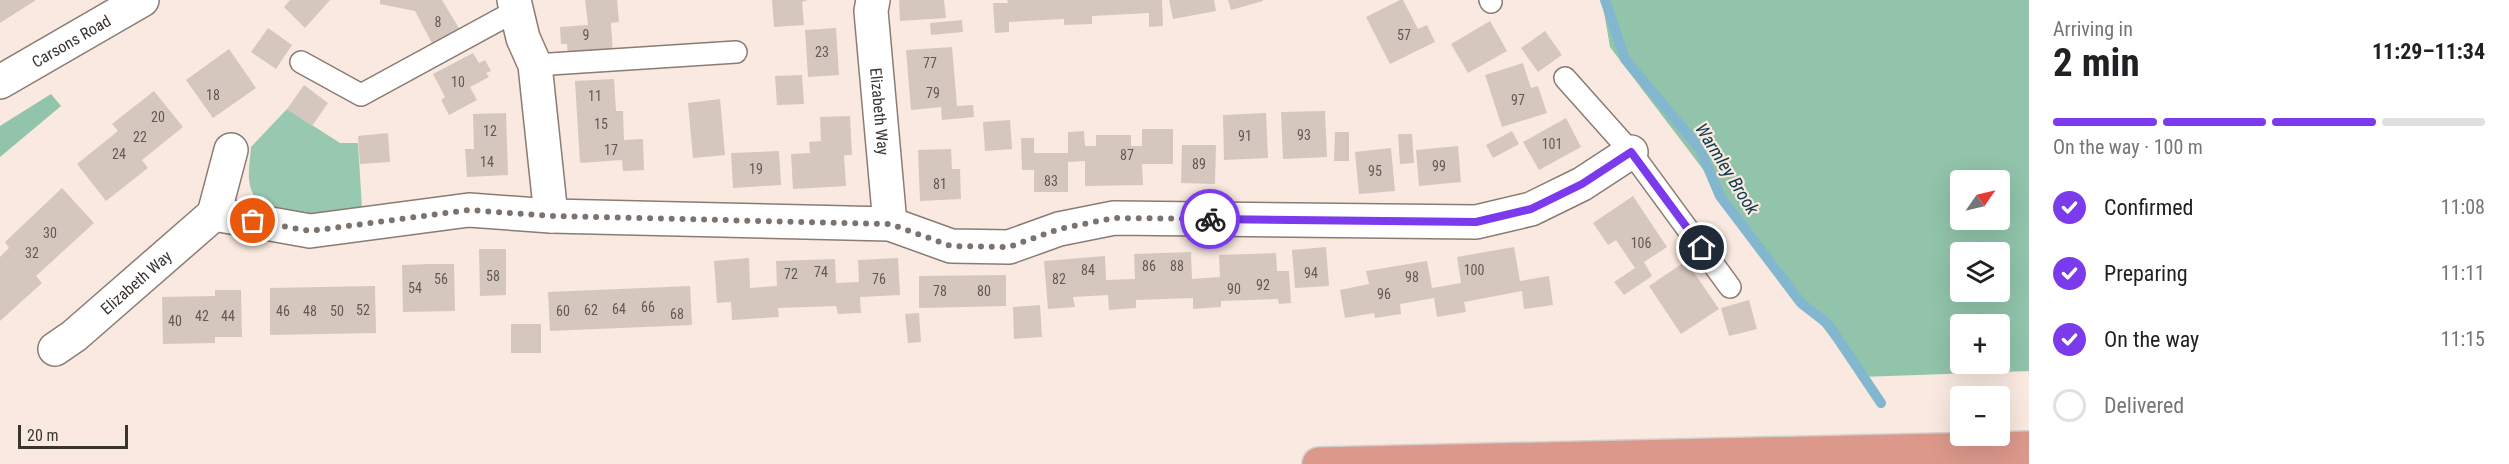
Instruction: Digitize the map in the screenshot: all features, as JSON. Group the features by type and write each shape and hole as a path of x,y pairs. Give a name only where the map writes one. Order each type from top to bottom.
{"highway":[{"path":"1319,464 2029,448"}],"street":[{"name":"Carsons Road","path":"0,82 142,0"},
{"name":"Elizabeth Way","path":"873,0 872,11 890,224"},
{"path":"516,24 551,216"},
{"path":"231,150 214,214 310,231 469,210 551,216 890,224 951,246 1009,247 1059,229 1114,218 1476,222 1531,209 1582,184 1631,152"},
{"name":"Elizabeth Way","path":"55,349 74,336 214,214"}],"lane":[{"path":"301,62 361,95 516,24 736,52"},
{"path":"1565,78 1631,152 1730,287"}],"green space":[{"path":"1602,0 2029,0 2029,371 2010,372 2010,314 1950,314 1950,374 1861,377 1610,47"},
{"path":"51,94 61,106 0,157 0,126"},
{"path":"287,109 340,143 358,143 362,208 321,214 290,214 276,211 255,197 249,179 251,147"}],"building":[{"path":"0,0 36,0 0,23"},
{"path":"290,0 330,0 305,28 284,7"},
{"path":"380,0 442,0 462,33 434,47 415,11 380,4"},
{"path":"585,0 617,0 619,22 611,23 613,56 568,58 567,44 561,44 560,27 588,25"},
{"path":"772,0 808,0 802,2 804,25 774,27"},
{"path":"899,0 944,0 946,18 900,21"},
{"path":"1007,0 1162,0 1163,26 1149,27 1149,13 1092,16 1092,24 1064,25 1064,19 1009,22 1009,32 995,33 993,3 1008,3"},
{"path":"1169,0 1214,0 1216,11 1173,19"},
{"path":"1228,0 1263,0 1263,1 1231,10"},
{"path":"1403,0 1418,29 1427,25 1435,42 1390,64 1366,17"},
{"path":"962,20 963,32 931,35 930,23"},
{"path":"1490,21 1507,51 1468,73 1451,44"},
{"path":"268,28 292,45 276,69 251,52"},
{"path":"836,28 839,75 808,77 805,30"},
{"path":"1545,31 1562,55 1538,72 1521,48"},
{"path":"952,47 957,106 973,105 974,117 942,120 941,107 911,110 906,50"},
{"path":"229,49 256,88 213,118 186,80"},
{"path":"473,53 479,63 485,60 491,71 486,73 489,77 470,87 477,100 449,115 441,100 445,97 433,74"},
{"path":"1523,63 1531,88 1538,86 1547,113 1502,127 1485,75"},
{"path":"802,75 804,104 777,105 775,76"},
{"path":"614,79 616,111 623,111 624,140 643,139 644,170 623,171 622,160 580,163 575,81"},
{"path":"304,85 328,103 312,126 287,109"},
{"path":"154,91 183,127 142,160 148,168 106,201 77,164 118,131 112,124"},
{"path":"720,99 725,155 693,158 688,103"},
{"path":"1325,111 1327,157 1283,159 1281,112"},
{"path":"506,113 508,175 467,177 465,149 474,149 473,114"},
{"path":"1266,113 1268,158 1224,160 1223,115"},
{"path":"850,116 852,155 844,155 846,186 793,189 791,154 810,153 809,142 821,141 820,117"},
{"path":"1566,118 1581,147 1539,170 1523,142"},
{"path":"1010,120 1012,149 985,151 983,122"},
{"path":"1142,129 1173,129 1173,164 1142,164 1143,185 1085,186 1085,161 1068,162 1068,192 1034,192 1034,170 1022,170 1021,138 1034,138 1034,153 1068,153 1068,132 1084,131 1085,146 1096,146 1096,135 1131,135 1131,146 1142,146"},
{"path":"1512,131 1519,144 1493,158 1486,145"},
{"path":"1335,132 1349,132 1349,161 1334,161"},
{"path":"388,133 390,162 360,164 358,136"},
{"path":"1398,134 1412,134 1414,163 1400,164"},
{"path":"1182,145 1216,145 1215,184 1181,183"},
{"path":"1458,146 1461,182 1419,186 1416,150"},
{"path":"1391,148 1395,191 1359,194 1355,152"},
{"path":"951,149 952,169 960,169 961,199 920,201 918,150"},
{"path":"779,151 781,185 733,188 731,153"},
{"path":"62,188 94,223 36,276 42,283 0,321 0,257 9,248 5,242"},
{"path":"1633,196 1667,247 1644,262 1652,276 1624,295 1614,282 1635,268 1616,240 1608,245 1593,223"},
{"path":"1326,247 1329,286 1295,288 1292,250"},
{"path":"1514,247 1520,281 1549,276 1553,305 1524,309 1522,291 1464,302 1466,312 1437,317 1434,298 1400,304 1401,314 1375,318 1374,313 1345,318 1340,290 1369,284 1366,271 1427,261 1432,288 1461,283 1457,257"},
{"path":"479,249 506,249 506,295 480,296"},
{"path":"1191,252 1192,279 1220,277 1219,255 1276,253 1277,271 1289,271 1291,303 1279,304 1278,299 1221,301 1221,307 1193,309 1193,298 1136,300 1136,308 1109,310 1108,295 1073,297 1075,307 1048,309 1044,261 1105,256 1106,280 1135,279 1134,254"},
{"path":"749,258 750,288 777,286 776,261 835,259 836,283 859,282 858,260 898,258 900,295 860,297 861,313 838,314 836,306 778,308 779,317 732,320 731,302 717,303 714,261"},
{"path":"1686,261 1719,309 1681,334 1649,286"},
{"path":"454,264 455,311 403,312 402,265"},
{"path":"1006,275 1006,306 919,308 919,276"},
{"path":"375,286 376,333 270,335 270,288"},
{"path":"690,286 692,325 550,331 548,292"},
{"path":"215,290 241,290 242,337 215,337 215,343 163,344 162,297 215,296"},
{"path":"1749,300 1757,329 1729,336 1721,308"},
{"path":"1040,305 1042,337 1014,339 1013,307"},
{"path":"919,313 921,342 908,343 905,314"},
{"path":"511,324 541,324 541,353 511,353"}],"waterway":[{"name":"Warmley Brook","path":"1605,0 1625,59 1700,149 1720,196 1801,303 1828,324 1881,403"}],"way so far":[{"path":"253,221 310,231 469,210 551,216 890,224 951,246 1009,247 1059,229 1114,218 1210,219"}],"route":[{"path":"1210,219 1476,222 1531,209 1582,184 1631,152 1702,248"}]}
